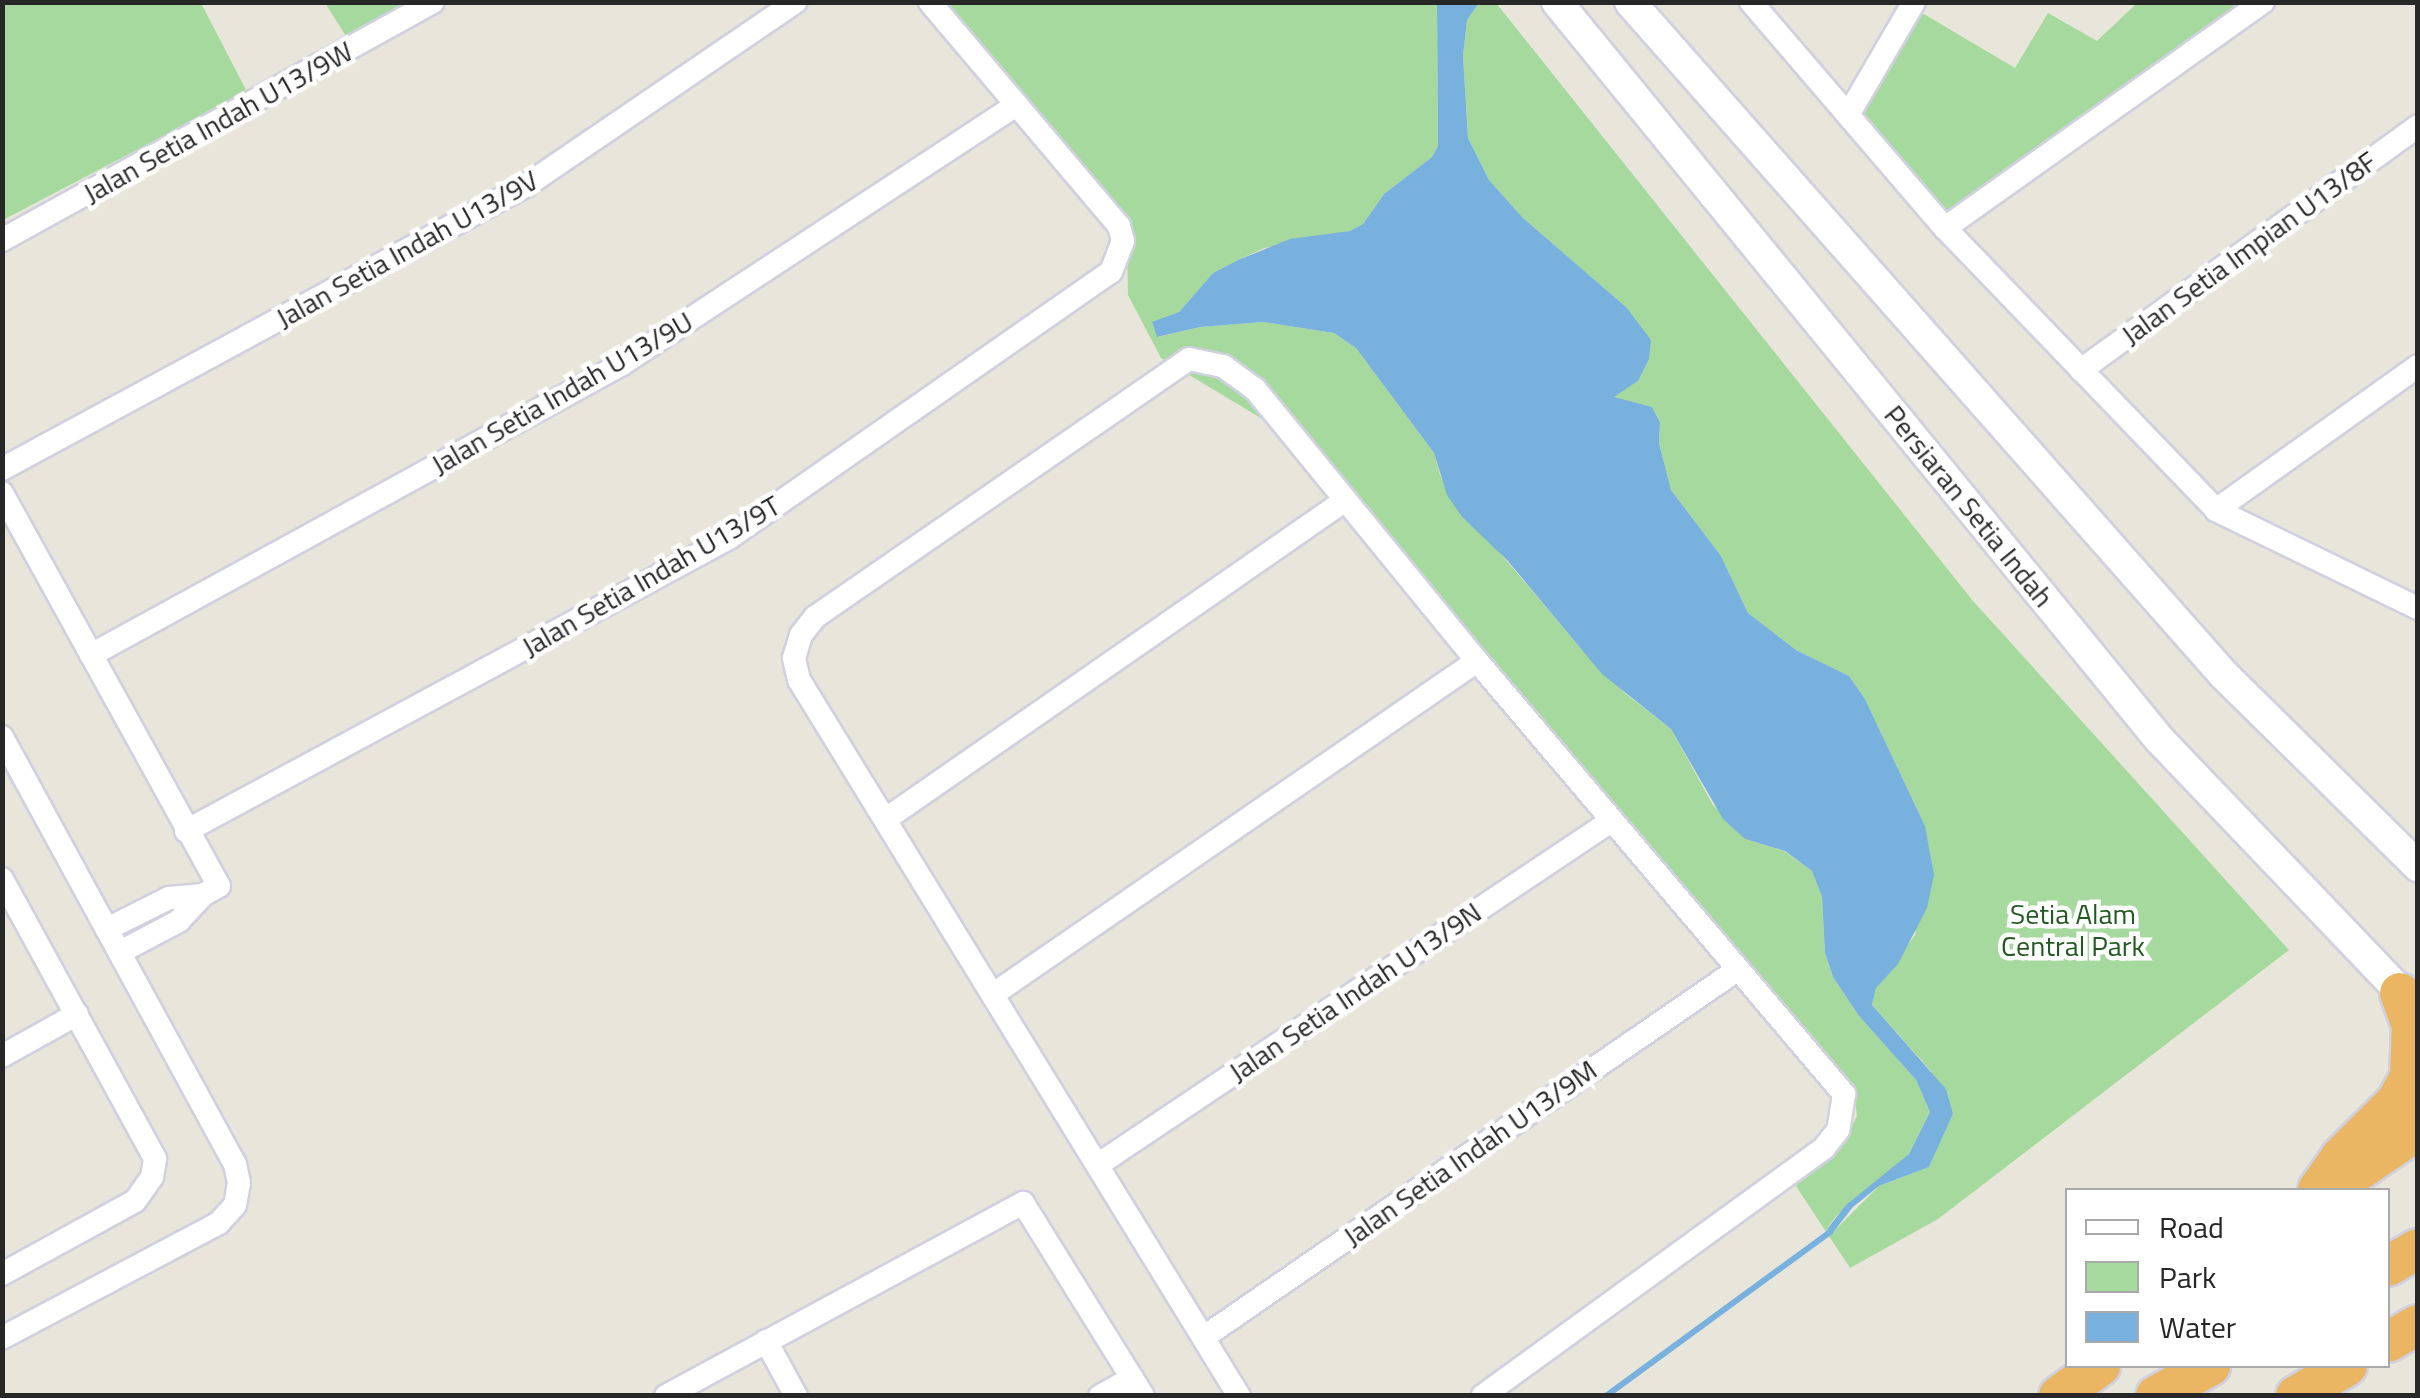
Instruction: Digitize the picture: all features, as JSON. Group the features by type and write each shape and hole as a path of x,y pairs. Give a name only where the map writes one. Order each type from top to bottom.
{"highway":[{"path":"2319,1188 2341,1157 2397,1101 2410,1077 2409,1001"},
{"path":"2333,1188 2418,1130"},
{"path":"2390,1265 2418,1249"},
{"path":"2390,1341 2418,1324"},
{"path":"2059,1396 2097,1368"},
{"path":"2156,1396 2206,1368"},
{"path":"2296,1396 2344,1368"}],"street":[{"name":"Jalan Setia Indah U13/9W","path":"2,240 433,2"},
{"name":"Jalan Setia Indah U13/9V","path":"2,469 516,192 795,2"},
{"name":"Jalan Setia Indah U13/9T","path":"186,831 729,538 1111,272 1123,242 1118,226 930,2"},
{"name":"Persiaran Setia Indah","path":"1556,2 2159,738 2409,1001"},
{"path":"1630,2 2224,674 2418,866"},
{"path":"1751,2 1945,228 2216,510 2417,608"},
{"path":"1848,115 1914,2"},
{"path":"1945,228 2263,2"},
{"name":"Jalan Setia Indah U13/9U","path":"91,655 622,364 1017,104"},
{"name":"Jalan Setia Impian U13/8F","path":"2081,370 2418,126"},
{"path":"1239,1396 995,993 799,680 794,658 801,635 815,617 1189,359 1222,366 1255,389 1476,661 1844,1094 1838,1130 1824,1148 1483,1396"},
{"path":"2216,510 2418,366"},
{"path":"2,494 219,886 202,896 180,921 120,952"},
{"path":"886,819 1344,501"},
{"path":"995,993 1476,661"},
{"path":"2,737 235,1164 240,1184 235,1205 198,1236 2,1338"},
{"name":"Jalan Setia Indah U13/9N","path":"1099,1164 1611,821"},
{"path":"2,879 155,1159 152,1177 135,1201 2,1274"},
{"path":"106,929 169,898 202,896"},
{"name":"Jalan Setia Indah U13/9M","path":"1204,1337 1738,970"},
{"path":"2,1056 77,1014"},
{"path":"666,1396 1023,1203 1138,1387 1100,1396"},
{"path":"766,1342 796,1396"}],"green space":[{"path":"3,3 201,3 247,92 3,220"},
{"path":"325,3 425,3 353,47"},
{"name":"Setia Alam Central Park","path":"935,3 1437,3 1438,146 1432,157 1384,194 1363,224 1350,231 1264,248 1238,260 1213,273 1179,312 1152,323 1158,337 1200,327 1263,322 1334,333 1356,348 1434,453 1440,475 1462,517 1495,547 1582,650 1626,694 1671,729 1713,805 1745,839 1784,851 1812,871 1822,897 1825,953 1833,977 1859,1016 1916,1080 1930,1112 1909,1154 1838,1214 1828,1227 1831,1234 1879,1186 1929,1167 1953,1114 1931,1071 1872,1005 1876,988 1915,935 1925,826 1865,699 1849,676 1796,650 1748,613 1721,556 1671,490 1659,443 1660,422 1652,407 1612,398 1638,381 1643,366 1626,307 1523,218 1489,180 1468,138 1463,56 1467,20 1479,3 1496,3 1973,601 2289,950 1938,1219 1850,1268 1794,1183 1840,1149 1857,1116 1854,1091 1309,447 1161,358 1128,295 1127,241"},
{"path":"2137,3 2263,3 1945,228 1848,115 1912,7 2015,68 2048,13 2097,41"}],"water":[{"path":"1437,3 1479,3 1467,20 1463,56 1468,138 1489,180 1523,218 1626,307 1651,340 1649,359 1638,381 1614,397 1652,407 1660,422 1659,443 1671,490 1721,556 1748,613 1796,650 1849,676 1865,699 1925,826 1934,875 1927,908 1898,964 1876,988 1872,1005 1946,1089 1953,1114 1929,1167 1879,1186 1853,1207 1831,1235 1828,1228 1846,1205 1909,1154 1930,1112 1916,1080 1859,1016 1833,977 1825,953 1822,897 1812,871 1785,851 1745,839 1723,819 1671,729 1602,674 1507,560 1462,517 1447,495 1434,453 1356,348 1334,333 1263,322 1200,327 1157,337 1152,322 1179,312 1213,273 1238,260 1290,239 1350,231 1363,224 1384,194 1432,157 1438,146"}],"waterway":[{"path":"1606,1396 1830,1232"}]}
